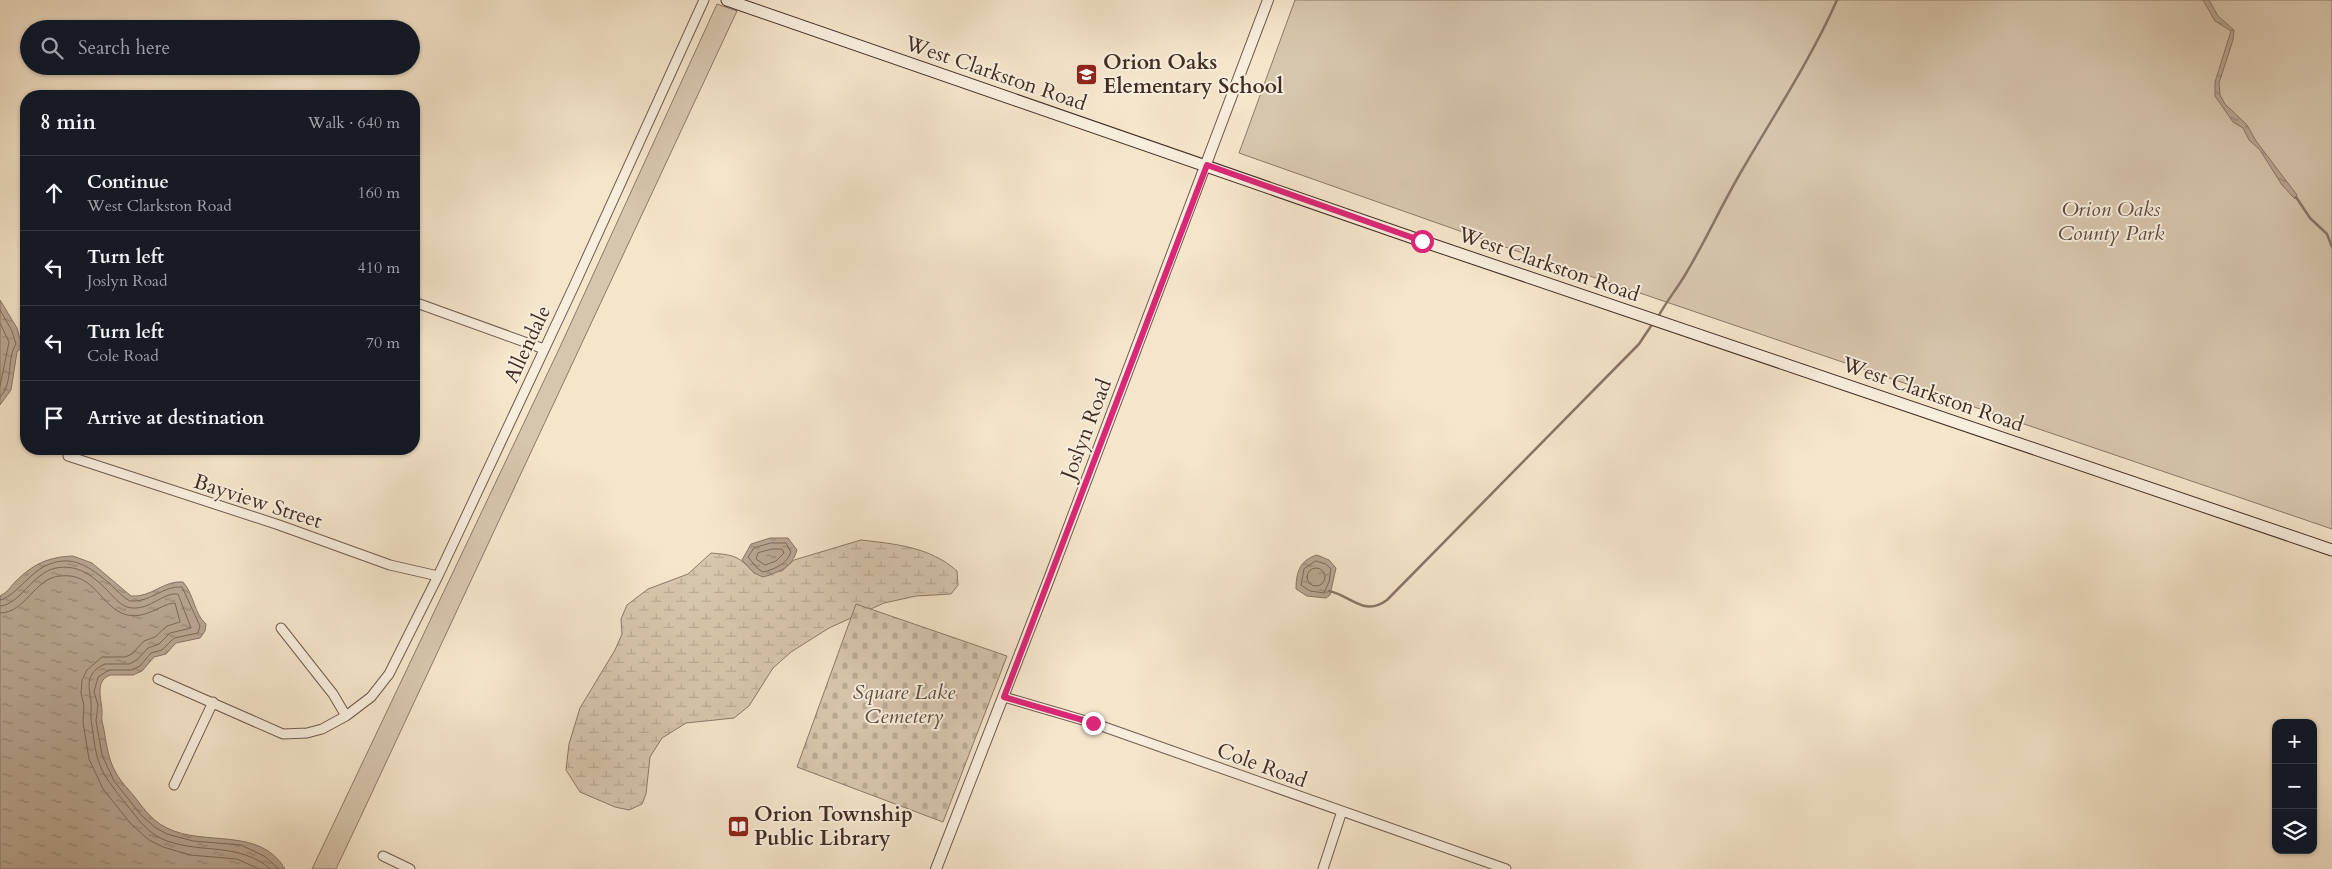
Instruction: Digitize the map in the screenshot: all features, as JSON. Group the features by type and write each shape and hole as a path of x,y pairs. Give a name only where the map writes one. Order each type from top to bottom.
{"main road":[{"name":"West Clarkston Road","path":"727,0 1432,244 2332,550"}],"street":[{"name":"Allendale","path":"158,679 283,734 315,731 346,716 371,697 389,674 438,576 704,0"},
{"name":"Joslyn Road","path":"936,869 1004,697 1268,0"},
{"path":"420,304 544,349"},
{"name":"Bayview Street","path":"68,456 279,524 390,565 438,576"},
{"path":"282,628 333,694 346,716"},
{"name":"Cole Road","path":"1004,697 1093,723 1506,869"},
{"path":"174,785 212,702"},
{"path":"1323,869 1342,812"},
{"path":"383,856 410,869"}],"green space":[{"name":"Orion Oaks County Park","path":"1295,0 2332,0 2332,529 1508,248 1239,153"},
{"path":"717,4 737,11 361,816 336,869 312,869 560,347"},
{"path":"861,540 900,545 936,557 957,571 958,585 951,594 916,596 884,603 829,628 791,652 773,668 749,706 734,718 686,723 662,738 650,757 646,794 642,804 629,810 615,807 580,792 566,770 569,744 580,708 615,650 622,634 621,619 627,605 648,589 688,574 711,553 735,557 754,573 782,571 794,560"},
{"name":"Square Lake Cemetery","path":"856,604 1007,656 943,822 797,767"}],"water":[{"path":"2203,0 2209,0 2218,16 2234,30 2233,40 2219,83 2220,95 2225,104 2247,125 2256,141 2297,195 2295,199 2282,185 2260,150 2249,140 2243,128 2233,122 2215,96 2215,82 2231,31 2215,21"},
{"path":"0,300 17,328 20,348 17,352 11,390 0,405"},
{"path":"770,538 788,538 797,550 789,565 763,577 754,573 742,560 751,544"},
{"path":"1317,555 1329,560 1336,568 1330,595 1326,598 1307,596 1296,589 1298,572 1303,563"},
{"path":"73,556 92,563 131,596 145,594 176,582 183,582 190,592 199,615 206,624 205,631 200,638 176,643 166,654 154,657 142,671 133,675 110,675 102,682 100,692 102,719 107,747 113,768 121,781 150,815 167,828 198,836 246,842 261,847 274,856 285,869 0,869 0,598 15,582 35,566 48,560"}],"waterway":[{"path":"1658,317 1682,280 1734,185 1804,65 1837,0"},
{"path":"2296,197 2310,218 2327,234 2332,247"},
{"path":"1329,591 1365,606 1379,605 1387,600 1639,344 1653,323"}],"place":[{"name":"Orion Oaks Elementary School","path":"1087,74"},
{"name":"Orion Township Public Library","path":"738,826"}],"route":[{"path":"1093,723 1004,697 1207,165 1422,241"}]}
